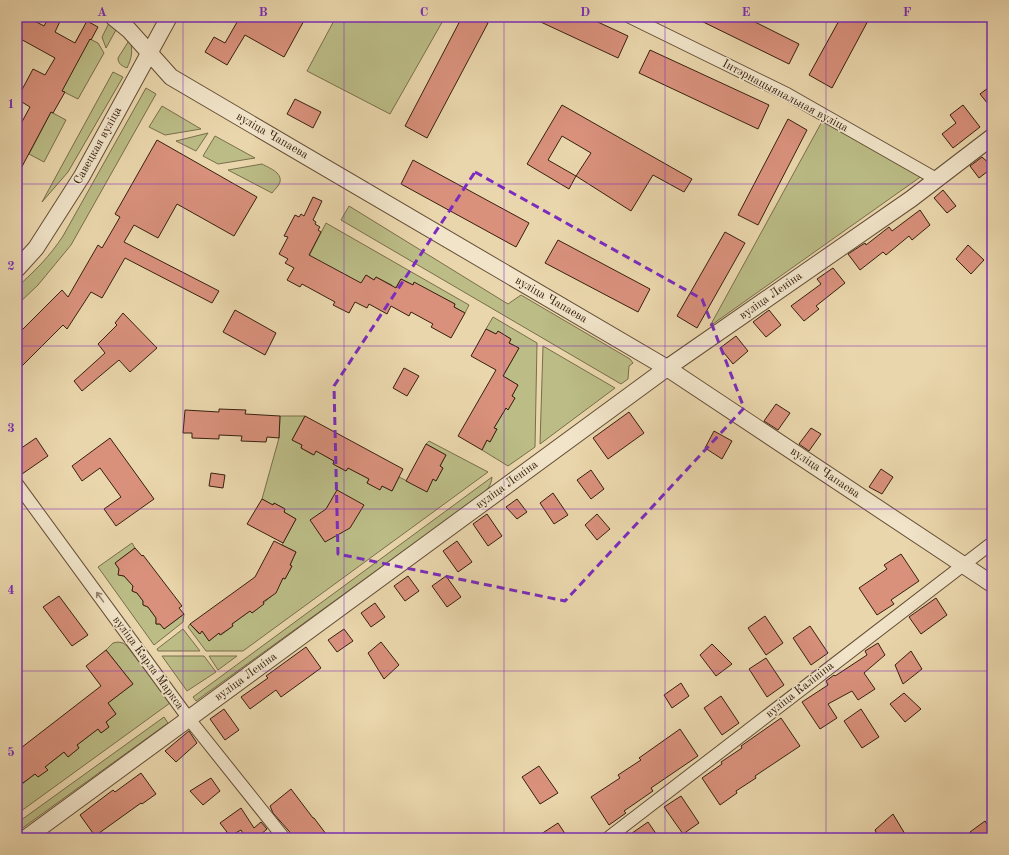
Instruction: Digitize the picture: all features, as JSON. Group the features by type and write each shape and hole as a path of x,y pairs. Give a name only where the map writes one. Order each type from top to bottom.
{"street":[{"name":"вуліца Чапаева","path":"113,17 129,30 171,77 667,368 992,584"},
{"name":"Савецкая вуліца","path":"17,269 36,248 82,176 169,17"},
{"name":"Інтэрнацыянальная вуліца","path":"630,17 787,94 938,180"},
{"name":"вуліца Леніна","path":"26,838 667,368 938,180 992,137"},
{"name":"вуліца Карла Маркса","path":"17,484 189,719 284,838"},
{"name":"вуліца Калініна","path":"608,838 992,543"}],"highlighted area":[{"path":"475,172 702,299 744,408 565,601 338,554 334,386"}],"green space":[{"path":"336,17 445,17 390,114 307,71"},
{"path":"109,23 117,28 106,48 102,37"},
{"path":"80,34 98,43 104,53 78,99 62,91 75,43"},
{"path":"130,39 132,54 127,68 119,62 118,58"},
{"path":"113,72 123,77 68,172 42,202"},
{"path":"146,88 156,94 71,245 38,285 17,305 17,287 42,263 63,236"},
{"path":"162,106 201,129 165,135 149,127"},
{"path":"51,112 66,120 44,162 29,154"},
{"path":"825,116 926,173 710,326"},
{"path":"208,133 196,151 176,141"},
{"path":"215,136 255,158 218,164 203,156"},
{"path":"262,164 277,173 279,176 280,182 272,193 228,170"},
{"path":"349,206 508,304 521,295 630,359 633,363 629,366 628,379 621,384 341,220"},
{"path":"326,223 469,305 465,313 454,307 455,304 414,283 413,285 401,279 394,290 391,288 392,285 376,277 374,280 366,275 360,286 308,258"},
{"path":"493,317 537,343 535,447 508,466 482,450 487,440 490,442 497,429 494,428 506,408 508,409 515,398 512,396 518,385 503,376 519,348 509,343 511,339 498,332 496,334 486,329"},
{"path":"543,346 615,388 540,444"},
{"path":"280,416 305,416 292,440 302,445 301,448 313,455 316,451 334,461 333,464 346,471 348,468 369,479 367,483 380,489 382,486 392,491 399,477 427,491 433,479 436,481 443,468 440,466 446,455 426,444 429,441 488,472 243,651 206,651 188,627 190,624 199,634 202,631 209,641 219,633 221,635 233,626 232,624 250,611 252,613 275,593 283,578 285,579 292,566 290,565 296,552 282,545 296,519 284,512 285,509 262,499 279,438"},
{"path":"492,477 489,487 481,495 196,701 193,697"},
{"path":"132,543 135,548 115,563 119,569 119,575 124,576 133,586 132,591 137,593 143,601 143,605 148,607 156,618 156,624 160,624 164,629 184,614 183,622 154,645 98,567"},
{"path":"183,629 200,651 158,651 157,649"},
{"path":"118,642 127,646 170,703 17,814 17,788 35,774 38,777 47,770 45,767 64,752 68,757 79,748 77,745 98,729 101,733 109,727 106,722 116,714 108,703 133,684 106,650 113,643"},
{"path":"162,656 204,656 216,672 187,691"},
{"path":"209,656 237,656 218,670"},
{"path":"164,717 168,723 17,832 17,823"}],"building":[{"path":"17,17 27,17 44,26 49,17 62,17 55,32 75,43 87,21 98,27 62,91 65,92 53,113 51,112 17,176 17,131 30,107 17,99 33,69 45,75 55,58 17,37"},
{"path":"240,17 306,17 284,57 245,35 227,65 205,52 214,37 225,43"},
{"path":"462,17 477,17 488,23 427,138 405,126"},
{"path":"530,17 587,17 628,36 618,58"},
{"path":"693,17 745,17 799,44 789,64"},
{"path":"841,17 870,17 832,88 809,75"},
{"path":"650,50 769,105 758,129 639,73"},
{"path":"992,85 992,109 980,94"},
{"path":"295,99 321,112 313,128 287,114"},
{"path":"562,105 692,179 684,192 653,175 631,211 576,176 569,189 527,164","holes":["562,136 591,153 576,176 548,160"]},
{"path":"963,105 980,127 953,148 942,134 956,123 950,115"},
{"path":"788,119 807,130 758,225 738,215"},
{"path":"157,140 257,197 234,236 177,204 158,238 134,225 124,242 219,291 212,303 125,258 102,298 91,292 67,329 63,325 17,371 17,335 62,290 68,297 98,245 102,248 120,217 115,214"},
{"path":"982,157 992,166 992,168 979,178 970,166"},
{"path":"413,160 529,223 516,247 401,184"},
{"path":"943,190 956,206 947,213 934,198"},
{"path":"313,197 322,201 313,220 316,222 315,224 320,227 318,230 321,232 309,255 361,283 366,275 374,280 376,277 396,288 401,279 413,285 414,282 455,304 454,307 465,313 451,338 431,327 433,324 411,312 409,316 391,306 387,314 369,304 367,308 355,302 349,313 333,305 335,302 302,284 300,287 287,280 294,268 285,263 288,259 279,254 288,237 284,236 295,215 299,217 301,214 304,216"},
{"path":"920,210 930,225 912,240 909,236 886,255 883,252 860,270 848,254 865,243 866,245 889,227 892,231"},
{"path":"725,232 745,243 697,328 677,316"},
{"path":"558,240 650,289 638,312 545,263"},
{"path":"968,245 984,260 971,274 956,259"},
{"path":"833,268 845,283 816,306 819,309 804,321 791,306 821,284 817,279"},
{"path":"235,310 276,333 265,355 223,332"},
{"path":"769,310 781,325 766,337 753,322"},
{"path":"123,313 157,348 130,372 119,360 82,391 74,381 105,353 98,344 117,325 115,323"},
{"path":"486,329 496,334 498,331 511,339 509,343 519,348 503,376 518,385 512,396 515,398 508,410 506,408 494,428 497,429 490,442 487,440 482,450 458,436 496,370 471,356"},
{"path":"736,336 748,351 733,364 720,348"},
{"path":"404,368 419,376 407,396 393,388"},
{"path":"776,404 790,413 778,430 764,421"},
{"path":"219,409 246,410 245,414 280,416 279,438 267,437 266,442 241,441 242,436 219,435 219,439 192,438 192,433 183,433 185,410 219,412"},
{"path":"629,412 644,433 608,459 593,438"},
{"path":"305,416 403,469 392,491 382,486 380,490 367,483 369,479 348,468 346,471 333,464 334,461 316,451 314,455 301,448 302,445 292,440"},
{"path":"811,428 821,434 809,451 799,444"},
{"path":"714,431 732,441 722,459 705,448"},
{"path":"36,438 48,456 22,474 17,468 17,451"},
{"path":"110,438 154,499 116,526 104,509 121,497 100,468 82,481 72,466"},
{"path":"426,444 446,455 440,466 443,468 436,481 433,479 427,492 406,481"},
{"path":"881,469 893,477 882,494 869,487"},
{"path":"591,470 604,489 591,499 577,480"},
{"path":"211,473 225,475 223,488 209,486"},
{"path":"337,490 364,505 350,528 325,542 310,520 326,509"},
{"path":"553,493 568,515 554,524 540,503"},
{"path":"262,499 285,509 284,512 296,519 283,543 247,524"},
{"path":"517,499 527,512 517,519 506,507"},
{"path":"487,514 502,536 488,546 473,524"},
{"path":"597,514 610,529 597,540 585,525"},
{"path":"274,541 296,552 290,565 292,566 285,579 283,578 276,593 263,602 264,604 252,613 250,611 232,624 233,626 220,635 219,633 209,641 202,631 200,634 190,624 255,577"},
{"path":"457,541 472,562 458,572 443,551"},
{"path":"135,548 142,556 143,555 182,606 179,608 184,614 164,629 160,624 156,624 156,618 148,607 143,605 143,601 137,593 132,591 133,586 124,576 118,575 119,569 115,563"},
{"path":"901,554 919,581 891,600 894,604 877,615 859,588 887,569 884,565"},
{"path":"408,576 419,591 405,601 394,586"},
{"path":"446,576 461,597 447,607 432,586"},
{"path":"59,596 88,635 72,646 43,607"},
{"path":"936,598 947,615 921,634 909,617"},
{"path":"375,603 385,617 371,627 361,613"},
{"path":"765,616 783,643 766,655 748,628"},
{"path":"810,626 828,653 811,665 793,638"},
{"path":"344,629 353,641 337,652 328,640"},
{"path":"381,642 399,665 384,679 368,653"},
{"path":"878,643 885,655 864,673 875,689 858,700 852,691 828,704 837,718 820,729 802,702 828,685 826,681 834,675 835,676 867,655 865,651"},
{"path":"712,644 732,664 716,676 700,655"},
{"path":"306,647 321,668 281,697 276,690 250,709 241,697 268,678 266,676"},
{"path":"106,650 133,684 108,703 116,714 106,722 109,727 101,733 98,729 77,745 79,748 68,757 64,752 45,767 48,770 38,777 35,774 23,783 17,774 17,751 101,686 86,666"},
{"path":"911,651 922,669 903,684 895,665"},
{"path":"766,658 784,685 767,697 749,669"},
{"path":"681,683 689,696 672,708 664,695"},
{"path":"904,693 921,709 905,722 890,704"},
{"path":"721,696 739,723 722,735 704,708"},
{"path":"224,709 239,730 225,740 210,719"},
{"path":"861,709 879,737 862,748 844,721"},
{"path":"781,718 800,746 755,776 756,778 736,791 737,793 720,805 702,778 722,764 721,762 742,748 741,746"},
{"path":"680,729 698,756 651,788 653,791 624,811 626,813 609,825 591,797 620,778 618,775 641,760 639,758"},
{"path":"189,731 197,743 176,762 165,751"},
{"path":"539,766 558,793 540,804 522,777"},
{"path":"141,773 156,794 95,836 80,815 113,790 115,792"},
{"path":"211,778 220,791 203,805 190,791"},
{"path":"291,789 329,838 295,838 273,813 270,806"},
{"path":"681,796 699,823 683,834 664,807"},
{"path":"241,808 254,828 261,822 267,829 259,836 260,838 240,838 244,835 241,830 230,836 220,823"},
{"path":"893,814 905,834 899,838 879,838 875,830"},
{"path":"985,821 992,832 992,838 974,838 970,832"},
{"path":"648,822 659,838 625,838"},
{"path":"558,823 568,838 535,838"}]}
